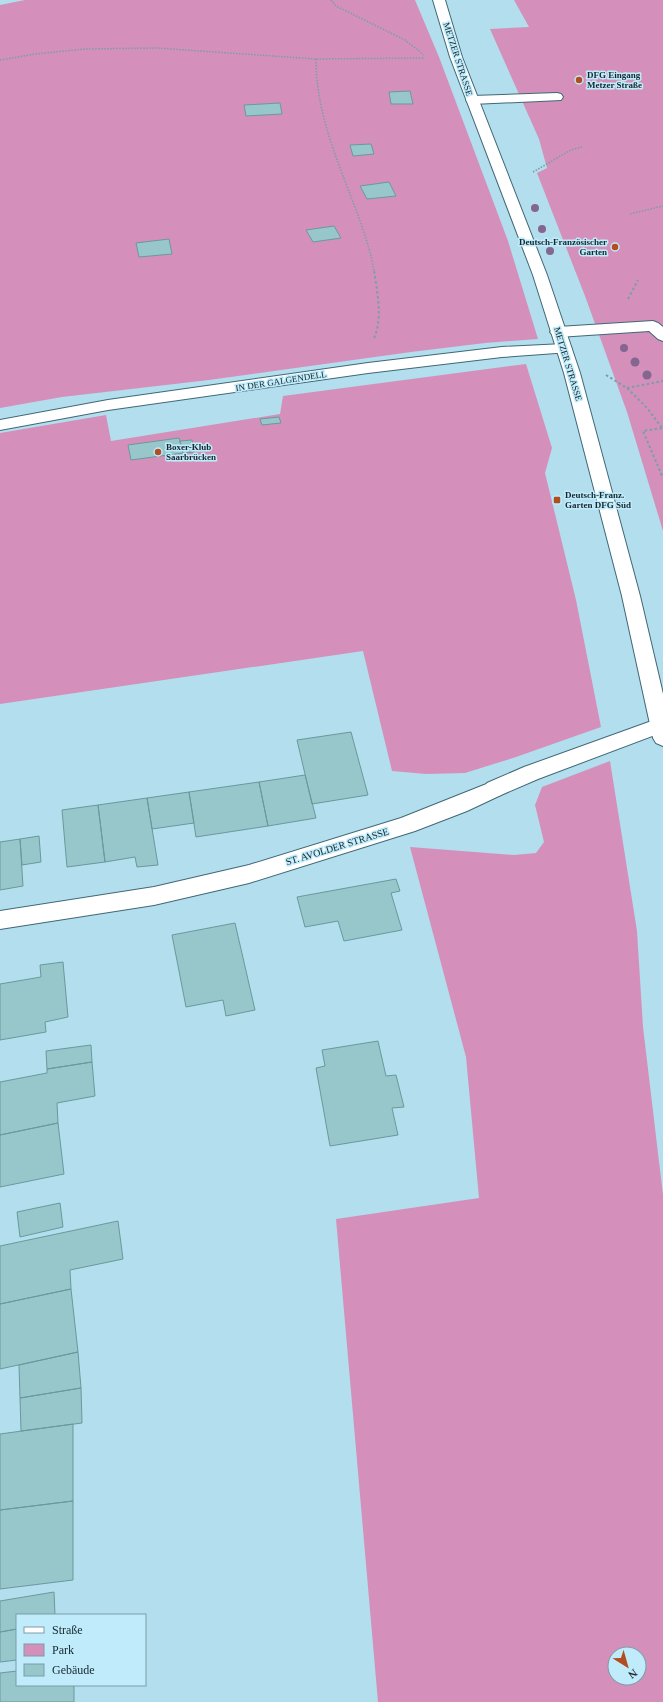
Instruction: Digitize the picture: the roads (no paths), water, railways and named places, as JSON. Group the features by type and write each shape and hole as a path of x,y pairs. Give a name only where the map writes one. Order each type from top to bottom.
{"main road":[{"name":"METZER STRASSE","path":"439,0 456,57 540,275 576,385 628,581 662,731"},
{"path":"472,100 557,97"},
{"path":"558,332 653,326 663,336"},
{"name":"IN DER GALGENDELL","path":"0,425 108,405 368,368 502,352 564,349"},
{"name":"ST. AVOLDER STRASSE","path":"0,920 154,896 249,874 406,825 459,805 538,770 662,731"}],"place":[{"name":"DFG Eingang Metzer Straße","path":"579,80"},
{"name":"Deutsch-Französischer Garten","path":"615,247"},
{"name":"Boxer-Klub Saarbrücken","path":"158,452"},
{"name":"Deutsch-Franz. Garten DFG Süd","path":"557,500"}]}
